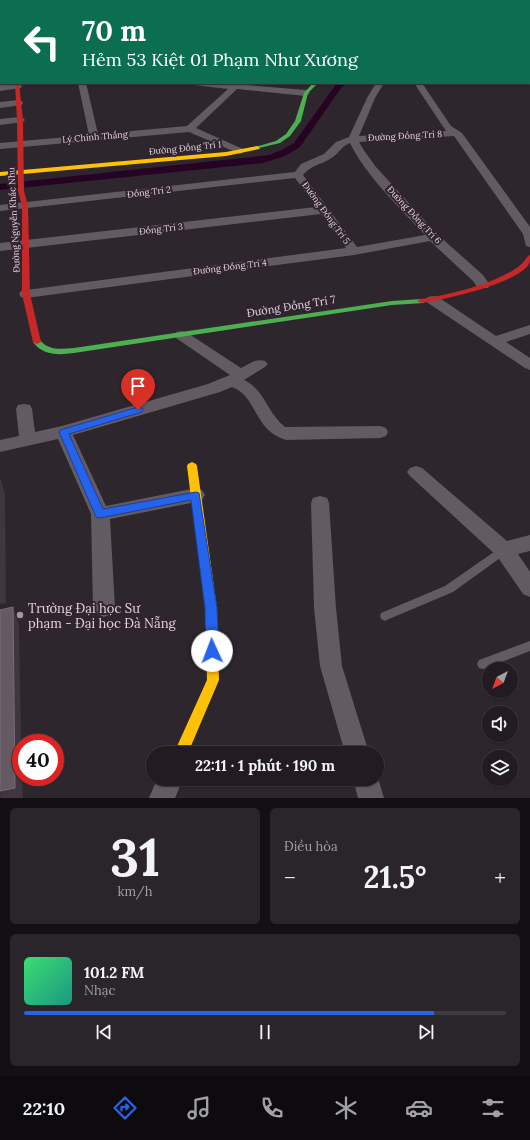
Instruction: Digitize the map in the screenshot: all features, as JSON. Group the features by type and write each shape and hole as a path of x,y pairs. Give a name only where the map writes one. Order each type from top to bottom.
{"street":[{"path":"82,84 94,137"},
{"path":"204,84 306,93"},
{"name":"Đường Đồng Trí 1","path":"0,174 21,174 155,161 240,151 267,146 278,142 288,135 298,120 306,93 315,84"},
{"path":"298,175 305,166 328,156 339,144 353,139 370,98 379,84"},
{"path":"419,84 448,128 457,133 529,234 530,243"},
{"path":"0,88 18,85"},
{"name":"Đường Nguyễn Khắc Nhu","path":"18,85 21,144 21,191 25,206 26,294 38,344 46,350"},
{"path":"235,87 190,129 240,151"},
{"path":"0,105 19,103"},
{"path":"0,122 20,120"},
{"name":"Lý Chính Thắng","path":"0,146 190,129"},
{"name":"Đường Đồng Trí 8","path":"353,139 457,133"},
{"name":"Đường Đồng Trí 6","path":"353,139 360,153 372,169 433,237 478,278 483,285"},
{"name":"Đồng Trí 2","path":"0,208 298,175"},
{"name":"Đường Đồng Trí 5","path":"298,175 354,251"},
{"name":"Đồng Trí 3","path":"0,247 323,210"},
{"name":"Đường Đồng Trí 4","path":"26,294 354,251 433,237"},
{"name":"Đường Đồng Trí 7","path":"46,350 60,351 88,349 392,303 433,300 483,285 521,268 530,257"},
{"path":"433,300 530,365"},
{"path":"496,341 530,329"},
{"path":"181,335 247,388 276,430 286,434 380,432"},
{"path":"0,446 63,432 214,388 236,378 260,364"},
{"path":"24,409 28,440"},
{"path":"63,432 100,514 104,608"},
{"path":"184,746 213,680 211,608 192,466"},
{"path":"416,472 504,550 530,588"},
{"path":"100,514 196,495"},
{"path":"320,503 325,608 331,666 355,746"},
{"path":"504,550 530,544"},
{"path":"162,798 167,786"},
{"path":"368,786 372,798"}],"lane":[{"path":"385,616 449,589 504,550"},
{"path":"488,662 530,646"}],"building":[{"path":"13,607 14,734 12,734 12,786 15,786 15,788 0,791 0,610"}],"waterway":[{"path":"0,187 272,158 297,145 338,86 341,84"}],"traffic: fast":[{"path":"257,148 278,142 288,135 298,121 306,93 315,84"},
{"path":"37,342 46,350 60,352 392,303 421,301"}],"traffic: slow":[{"path":"0,174 226,154 257,148"},
{"path":"184,746 213,680 211,608 192,466"}],"traffic: jam":[{"path":"17,84 20,120 21,191 25,206 26,294 37,342"},
{"path":"421,301 458,294 498,280 520,269 530,257"}],"place":[{"name":"Trường Đại học Sư phạm - Đại học Đà Nẵng","path":"20,615"}],"route":[{"path":"138,410 63,432 100,514 196,495 211,608 212,651"}]}
